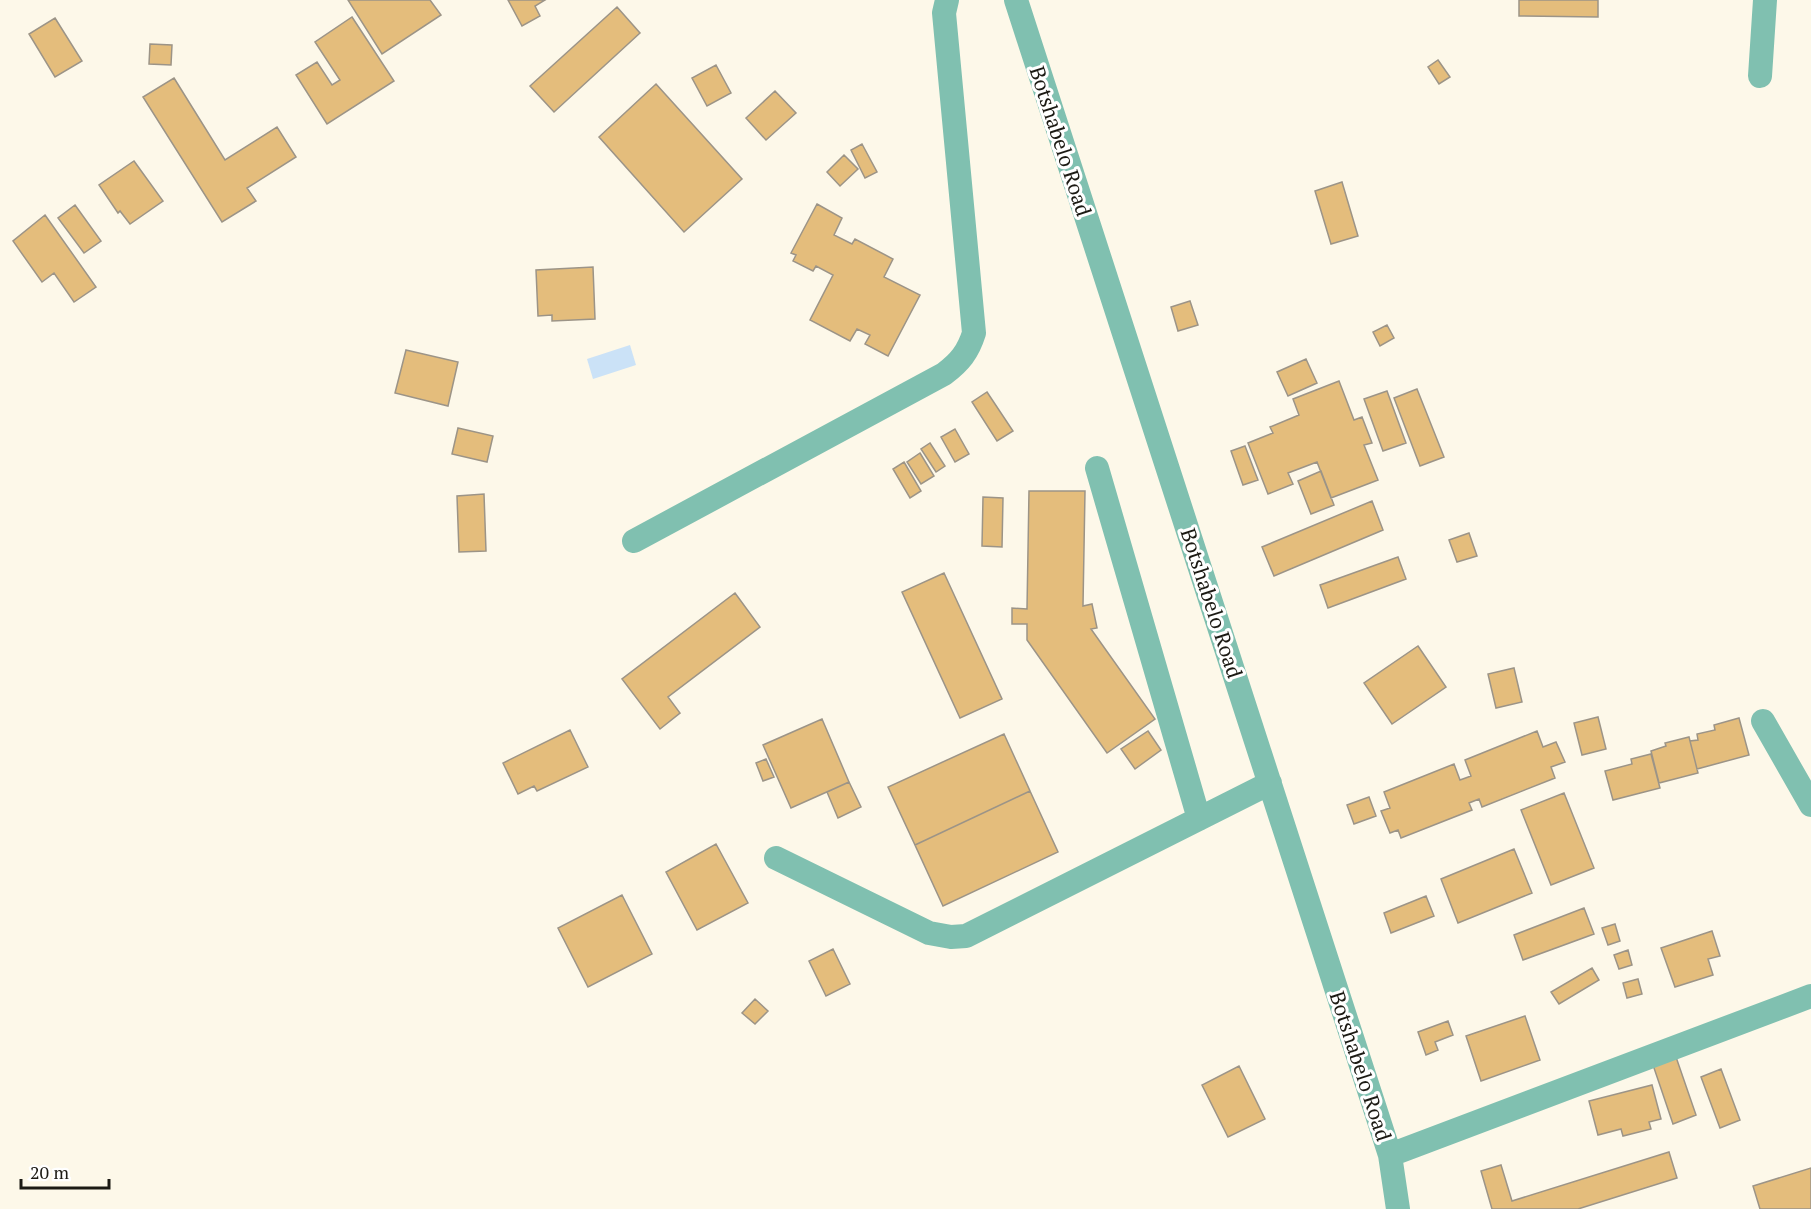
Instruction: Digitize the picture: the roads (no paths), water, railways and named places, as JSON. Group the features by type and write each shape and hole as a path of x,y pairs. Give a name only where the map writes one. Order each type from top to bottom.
{"street":[{"path":"634,542 944,374 959,363 968,351 974,333 944,13 947,0"},
{"name":"Botshabelo Road","path":"1016,0 1390,1155 1398,1209"},
{"path":"1760,76 1766,0"},
{"path":"1097,468 1199,819"},
{"path":"1763,722 1811,805"},
{"path":"776,858 929,933 951,937 966,936 1270,783"},
{"path":"1390,1155 1811,996"}],"water":[{"path":"630,345 636,365 593,379 587,359"}]}
